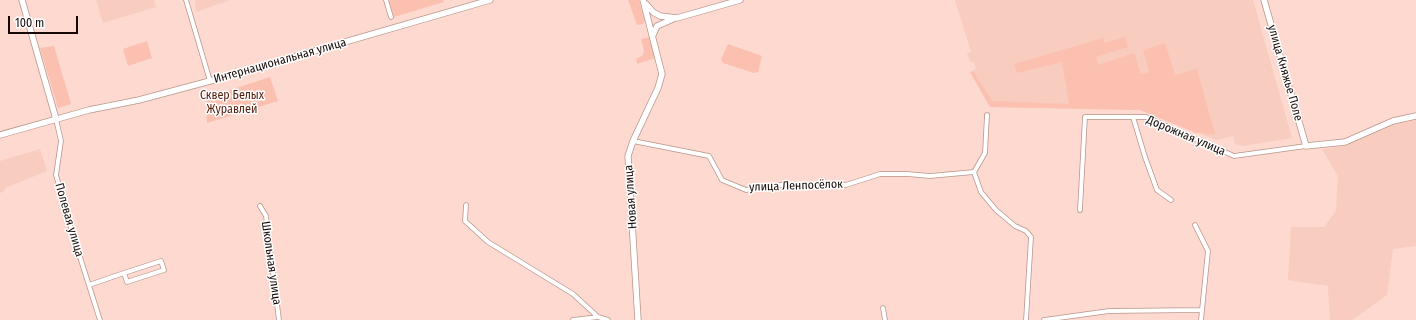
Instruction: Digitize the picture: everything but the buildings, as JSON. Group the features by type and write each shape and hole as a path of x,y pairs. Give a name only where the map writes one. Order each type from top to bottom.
{"street":[{"path":"22,0 56,118"},
{"path":"186,0 210,81"},
{"path":"386,0 391,17"},
{"name":"Интернациональная улица","path":"0,135 56,118 139,100 210,81 490,0"},
{"path":"643,0 653,12 660,16 668,18 685,16"},
{"name":"Новая улица","path":"638,320 628,156 633,141 662,78 662,69 643,0"},
{"path":"653,35 655,28 660,24 740,0"},
{"name":"улица Княжье Поле","path":"1264,0 1306,146"},
{"path":"986,115 985,153 974,172 981,192 996,210 1015,226 1026,231 1031,238 1026,320"},
{"path":"1306,146 1345,142 1393,121 1416,116"},
{"name":"Дорожная улица","path":"1080,210 1085,117 1146,117 1234,156 1306,146"},
{"path":"1133,117 1157,190 1170,200"},
{"name":"Полевая улица","path":"56,118 61,141 56,175 100,320"},
{"name":"улица Ленпосёлок","path":"633,141 708,156 722,180 746,190 781,185 846,185 880,174 930,176 974,172"},
{"path":"466,205 466,221 488,242 572,294 598,317"},
{"name":"Школьная улица","path":"260,206 266,216 279,320"},
{"path":"1194,226 1208,251 1200,320"},
{"path":"89,285 124,273 162,261 164,270 127,282 124,273"},
{"path":"883,308 885,320"},
{"path":"1044,320 1110,312 1201,310"},
{"path":"573,320 598,317 608,320"}],"shaded area":[{"path":"96,0 154,0 156,7 103,23"},
{"path":"195,0 230,0 196,12"},
{"path":"955,0 1253,0 1292,138 1243,146 1235,144 1233,136 1217,140 1140,110 990,107 970,72 976,69 974,62 970,62 967,53 971,52"},
{"path":"1416,119 1416,246 1393,249 1387,295 1352,320 1330,320 1328,286 1288,280 1291,227 1324,227 1336,211 1338,176 1322,149 1344,146 1390,126"},
{"path":"40,149 47,171 5,188 5,191 0,193 0,161"}],"green space":[{"path":"389,0 443,0 444,2 394,17"},
{"path":"628,0 639,0 645,21 643,24 637,25"},
{"path":"650,37 655,58 637,64 636,59 643,55 644,50 641,39"},
{"path":"1125,37 1128,47 1096,57 1098,65 1134,53 1141,74 1149,72 1143,50 1165,43 1175,75 1197,69 1215,134 1196,133 1140,110 990,107 970,72 973,71 992,101 1069,104 1062,62 1017,73 1014,64 1103,38 1105,43"},
{"path":"147,41 152,58 128,66 123,49"},
{"path":"728,44 762,56 758,72 754,73 723,63 721,59"},
{"path":"54,46 71,104 58,108 40,48"},
{"name":"Сквер Белых Журавлей","path":"270,77 278,101 207,123 206,98"}]}
